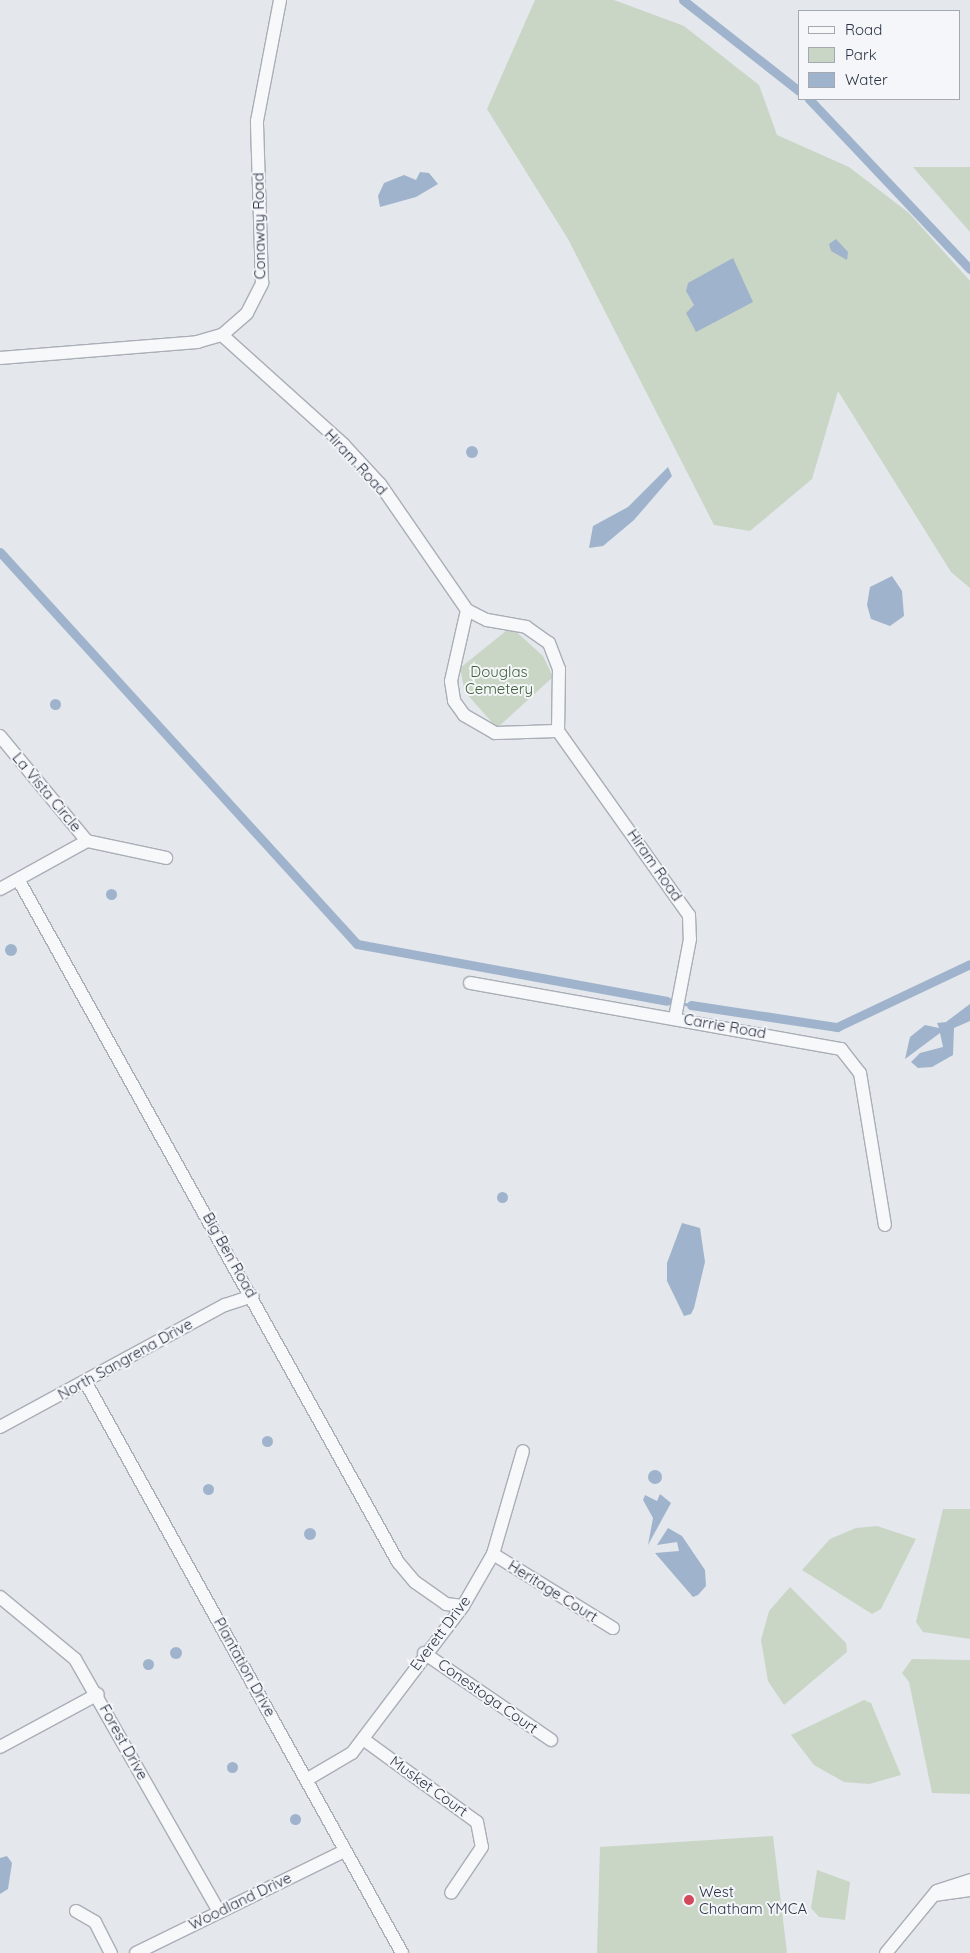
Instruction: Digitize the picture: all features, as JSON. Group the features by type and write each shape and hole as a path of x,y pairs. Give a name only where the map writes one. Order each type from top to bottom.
{"street":[{"name":"Conaway Road","path":"0,358 176,346 222,335 247,313 262,283 256,121 280,0"},
{"name":"Hiram Road","path":"222,335 344,445 376,480 467,610"},
{"path":"467,610 487,620 526,627 548,644 559,669 558,731 495,733 464,715 454,701 451,681 467,610"},
{"name":"Hiram Road","path":"558,731 689,915 690,939 675,1018"},
{"name":"La Vista Circle","path":"0,736 87,841 0,889"},
{"path":"87,841 166,858"},
{"name":"Big Ben Road","path":"18,879 253,1296 398,1562 415,1582 446,1604 463,1606"},
{"name":"Carrie Road","path":"470,983 624,1014 675,1018 828,1044 851,1056 860,1073 885,1225"},
{"name":"North Sangrena Drive","path":"0,1426 225,1305 253,1296"},
{"name":"Plantation Drive","path":"85,1381 402,1953"},
{"name":"Everett Drive","path":"306,1780 352,1752 424,1653 463,1606 493,1554 524,1451"},
{"name":"Heritage Court","path":"493,1554 613,1628"},
{"name":"Forest Drive","path":"0,1597 71,1654 98,1694 219,1912"},
{"name":"Conestoga Court","path":"424,1653 551,1740"},
{"path":"0,1747 98,1694"},
{"name":"Musket Court","path":"363,1739 477,1822 482,1847 451,1893"},
{"name":"Woodland Drive","path":"136,1953 344,1851"},
{"path":"886,1953 940,1888 970,1880"},
{"path":"934,1895 970,1890"},
{"path":"76,1911 95,1922 111,1953"}],"green space":[{"path":"535,0 614,0 684,26 759,85 777,135 849,167 909,213 970,281 970,588 951,572 838,391 812,479 750,531 714,525 568,239 487,109"},
{"path":"913,167 970,167 970,232"},
{"name":"Douglas Cemetery","path":"511,627 543,656 553,677 497,728 465,692 460,668"},
{"path":"943,1509 970,1509 970,1639 923,1632 916,1622"},
{"path":"877,1526 916,1539 881,1609 872,1614 802,1570 830,1539 856,1528"},
{"path":"790,1587 846,1643 847,1652 784,1705 768,1681 761,1640 769,1611"},
{"path":"912,1659 970,1660 970,1794 932,1793 909,1682 902,1673"},
{"path":"864,1700 871,1703 901,1775 869,1784 844,1782 814,1765 791,1735"},
{"name":"West Chatham YMCA","path":"773,1836 787,1953 597,1953 600,1847"},
{"path":"817,1870 850,1882 845,1920 819,1917 811,1908"}],"water":[{"path":"420,172 429,173 438,184 416,197 380,207 378,196 384,183 404,175 416,180"},
{"path":"836,239 848,252 847,260 831,251 829,244"},
{"path":"733,258 753,302 696,332 686,313 694,305 686,291 688,283"},
{"path":"472,446 478,452 472,458 466,452"},
{"path":"668,467 672,476 634,520 603,546 589,548 593,526 628,507"},
{"path":"892,576 902,591 904,616 890,626 871,619 867,605 870,587"},
{"path":"55,698 61,704 55,710 49,704"},
{"path":"111,888 117,894 111,900 105,894"},
{"path":"9,944 13,944 17,950 13,956 9,956 5,952 5,948"},
{"path":"970,1004 970,1021 954,1028 953,1055 932,1067 918,1068 911,1062 920,1053 943,1047 940,1033 905,1059 910,1037 925,1025 939,1028 937,1023 946,1022"},
{"path":"502,1191 508,1197 502,1203 496,1197"},
{"path":"682,1223 700,1228 705,1262 694,1308 691,1314 684,1316 667,1281 667,1263"},
{"path":"265,1436 269,1436 272,1441 271,1445 265,1446 262,1443 262,1439"},
{"path":"655,1470 660,1472 662,1477 660,1482 655,1484 650,1482 648,1477 650,1472"},
{"path":"208,1483 214,1489 208,1495 202,1489"},
{"path":"660,1494 671,1503 648,1545 653,1518 643,1500 645,1495 657,1501"},
{"path":"310,1528 316,1534 310,1540 304,1534"},
{"path":"668,1528 682,1536 705,1570 706,1586 698,1595 693,1597 655,1553 679,1551 677,1542 657,1545"},
{"path":"174,1647 178,1647 182,1653 178,1659 174,1659 170,1655 170,1651"},
{"path":"148,1658 154,1664 148,1670 142,1664"},
{"path":"232,1761 238,1767 232,1773 226,1767"},
{"path":"295,1813 301,1819 295,1825 289,1819"},
{"path":"7,1856 12,1863 8,1889 0,1894 0,1858"}],"waterway":[{"path":"683,0 798,90"},
{"path":"810,100 970,269"},
{"path":"0,552 357,944 667,1001"},
{"path":"691,1005 837,1027 970,964"},
{"path":"667,1001 672,1002"},
{"path":"685,1004 691,1005"}],"place":[{"name":"West Chatham YMCA","path":"689,1900"}]}
